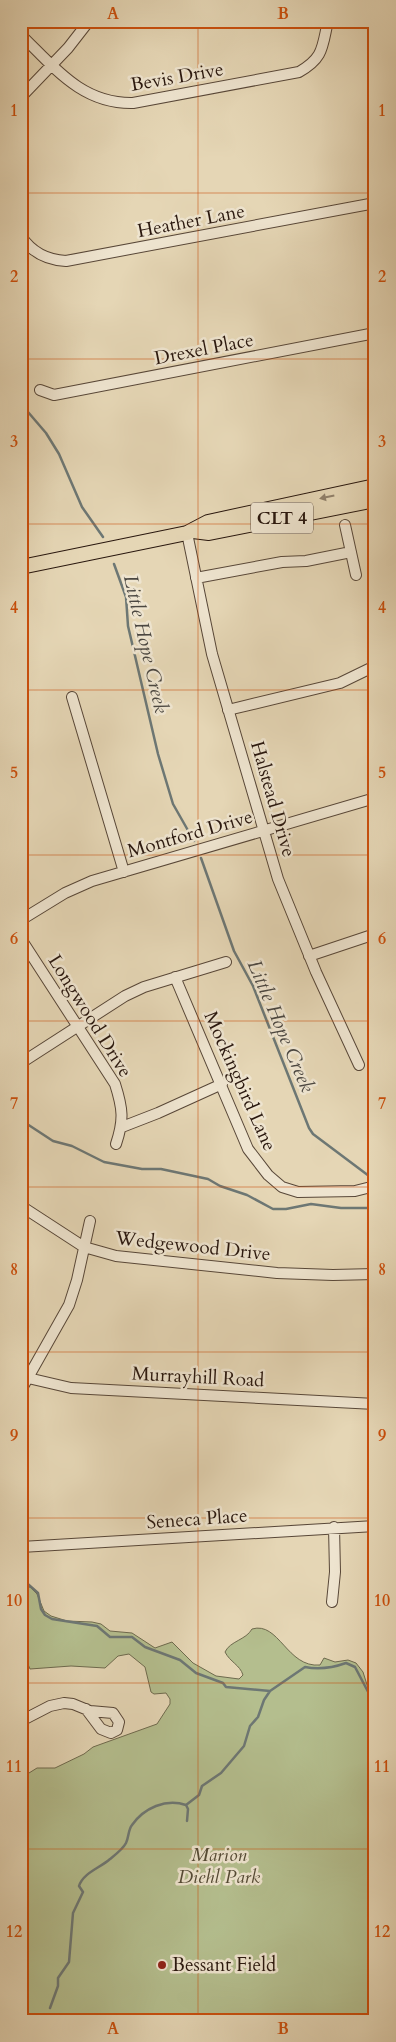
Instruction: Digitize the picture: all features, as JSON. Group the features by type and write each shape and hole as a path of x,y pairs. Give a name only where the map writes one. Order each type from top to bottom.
{"main road":[{"path":"21,567 190,532 208,522 375,486"},
{"name":"CLT 4","path":"190,532 209,533 375,500"}],"street":[{"path":"21,97 77,38 89,21"},
{"name":"Bevis Drive","path":"21,35 80,90 89,95 112,102 133,103 298,72 312,65 318,58 328,21"},
{"name":"Heather Lane","path":"21,236 30,248 46,258 66,261 375,203"},
{"name":"Drexel Place","path":"40,390 54,395 375,333"},
{"path":"345,525 356,575"},
{"name":"Halstead Drive","path":"190,532 196,578 212,654 282,891 309,956 359,1064"},
{"path":"196,578 282,562 306,561 351,552"},
{"path":"228,710 340,683 375,666"},
{"path":"72,697 124,872"},
{"name":"Montford Drive","path":"21,920 65,893 92,882 375,798"},
{"path":"309,956 375,934"},
{"name":"Longwood Drive","path":"21,939 115,1084 122,1107 122,1127 116,1144"},
{"path":"21,1063 124,996 144,986 226,962"},
{"name":"Mockingbird Lane","path":"175,977 248,1149 268,1175 282,1186 298,1192 355,1191 375,1186"},
{"path":"122,1127 222,1084"},
{"name":"Wedgewood Drive","path":"21,1206 84,1246 125,1258 162,1260 277,1273 323,1275 375,1274"},
{"path":"21,1390 25,1376 69,1305 77,1280 90,1221"},
{"name":"Murrayhill Road","path":"25,1376 72,1388 375,1404"},
{"name":"Seneca Place","path":"21,1547 375,1526"},
{"path":"332,1602 335,1572 334,1527"},
{"path":"21,1721 55,1704 73,1704 86,1709"}],"green space":[{"name":"Marion Diehl Park","path":"30,1587 37,1594 44,1611 51,1616 67,1621 101,1624 110,1631 132,1633 155,1648 172,1642 193,1663 216,1676 239,1679 243,1675 225,1652 230,1645 246,1636 252,1629 261,1628 277,1638 299,1660 309,1664 320,1665 324,1658 335,1662 348,1660 356,1663 363,1672 368,1688 375,1700 375,2021 21,2021 21,1778 37,1768 55,1768 84,1754 93,1747 157,1724 170,1704 170,1699 166,1693 154,1694 151,1692 145,1667 129,1654 118,1656 105,1668 71,1666 30,1669 25,1657 26,1638 21,1633 21,1619 28,1614 25,1588"}],"waterway":[{"name":"Little Hope Creek","path":"21,399 28,412 46,433 59,454 82,507 103,537"},
{"name":"Little Hope Creek","path":"114,564 126,597 128,626 158,754 173,804 194,841"},
{"name":"Little Hope Creek","path":"201,858 234,951 253,986 309,1128 313,1134 373,1179"},
{"path":"21,1120 53,1141 72,1146 104,1162 142,1169 161,1169 208,1179 220,1186 247,1195 273,1209 286,1209 311,1204 341,1208 375,1208"},
{"path":"21,1578 38,1593 41,1609 45,1615 52,1619 97,1626 110,1637 132,1637 145,1647 180,1660 196,1673 223,1683 226,1687 270,1691"},
{"path":"186,1805 199,1795 202,1786 221,1773 244,1746 250,1726 258,1717 264,1700 270,1691 305,1667 326,1668 346,1663 355,1667 375,1705"},
{"path":"50,2008 58,1986 58,1978 69,1962 73,1913 83,1892 79,1886 81,1881 123,1847 131,1827 149,1809 171,1803 186,1805"},
{"path":"186,1805 188,1809 187,1821"}],"place":[{"name":"Bessant Field","path":"162,1965"}]}
